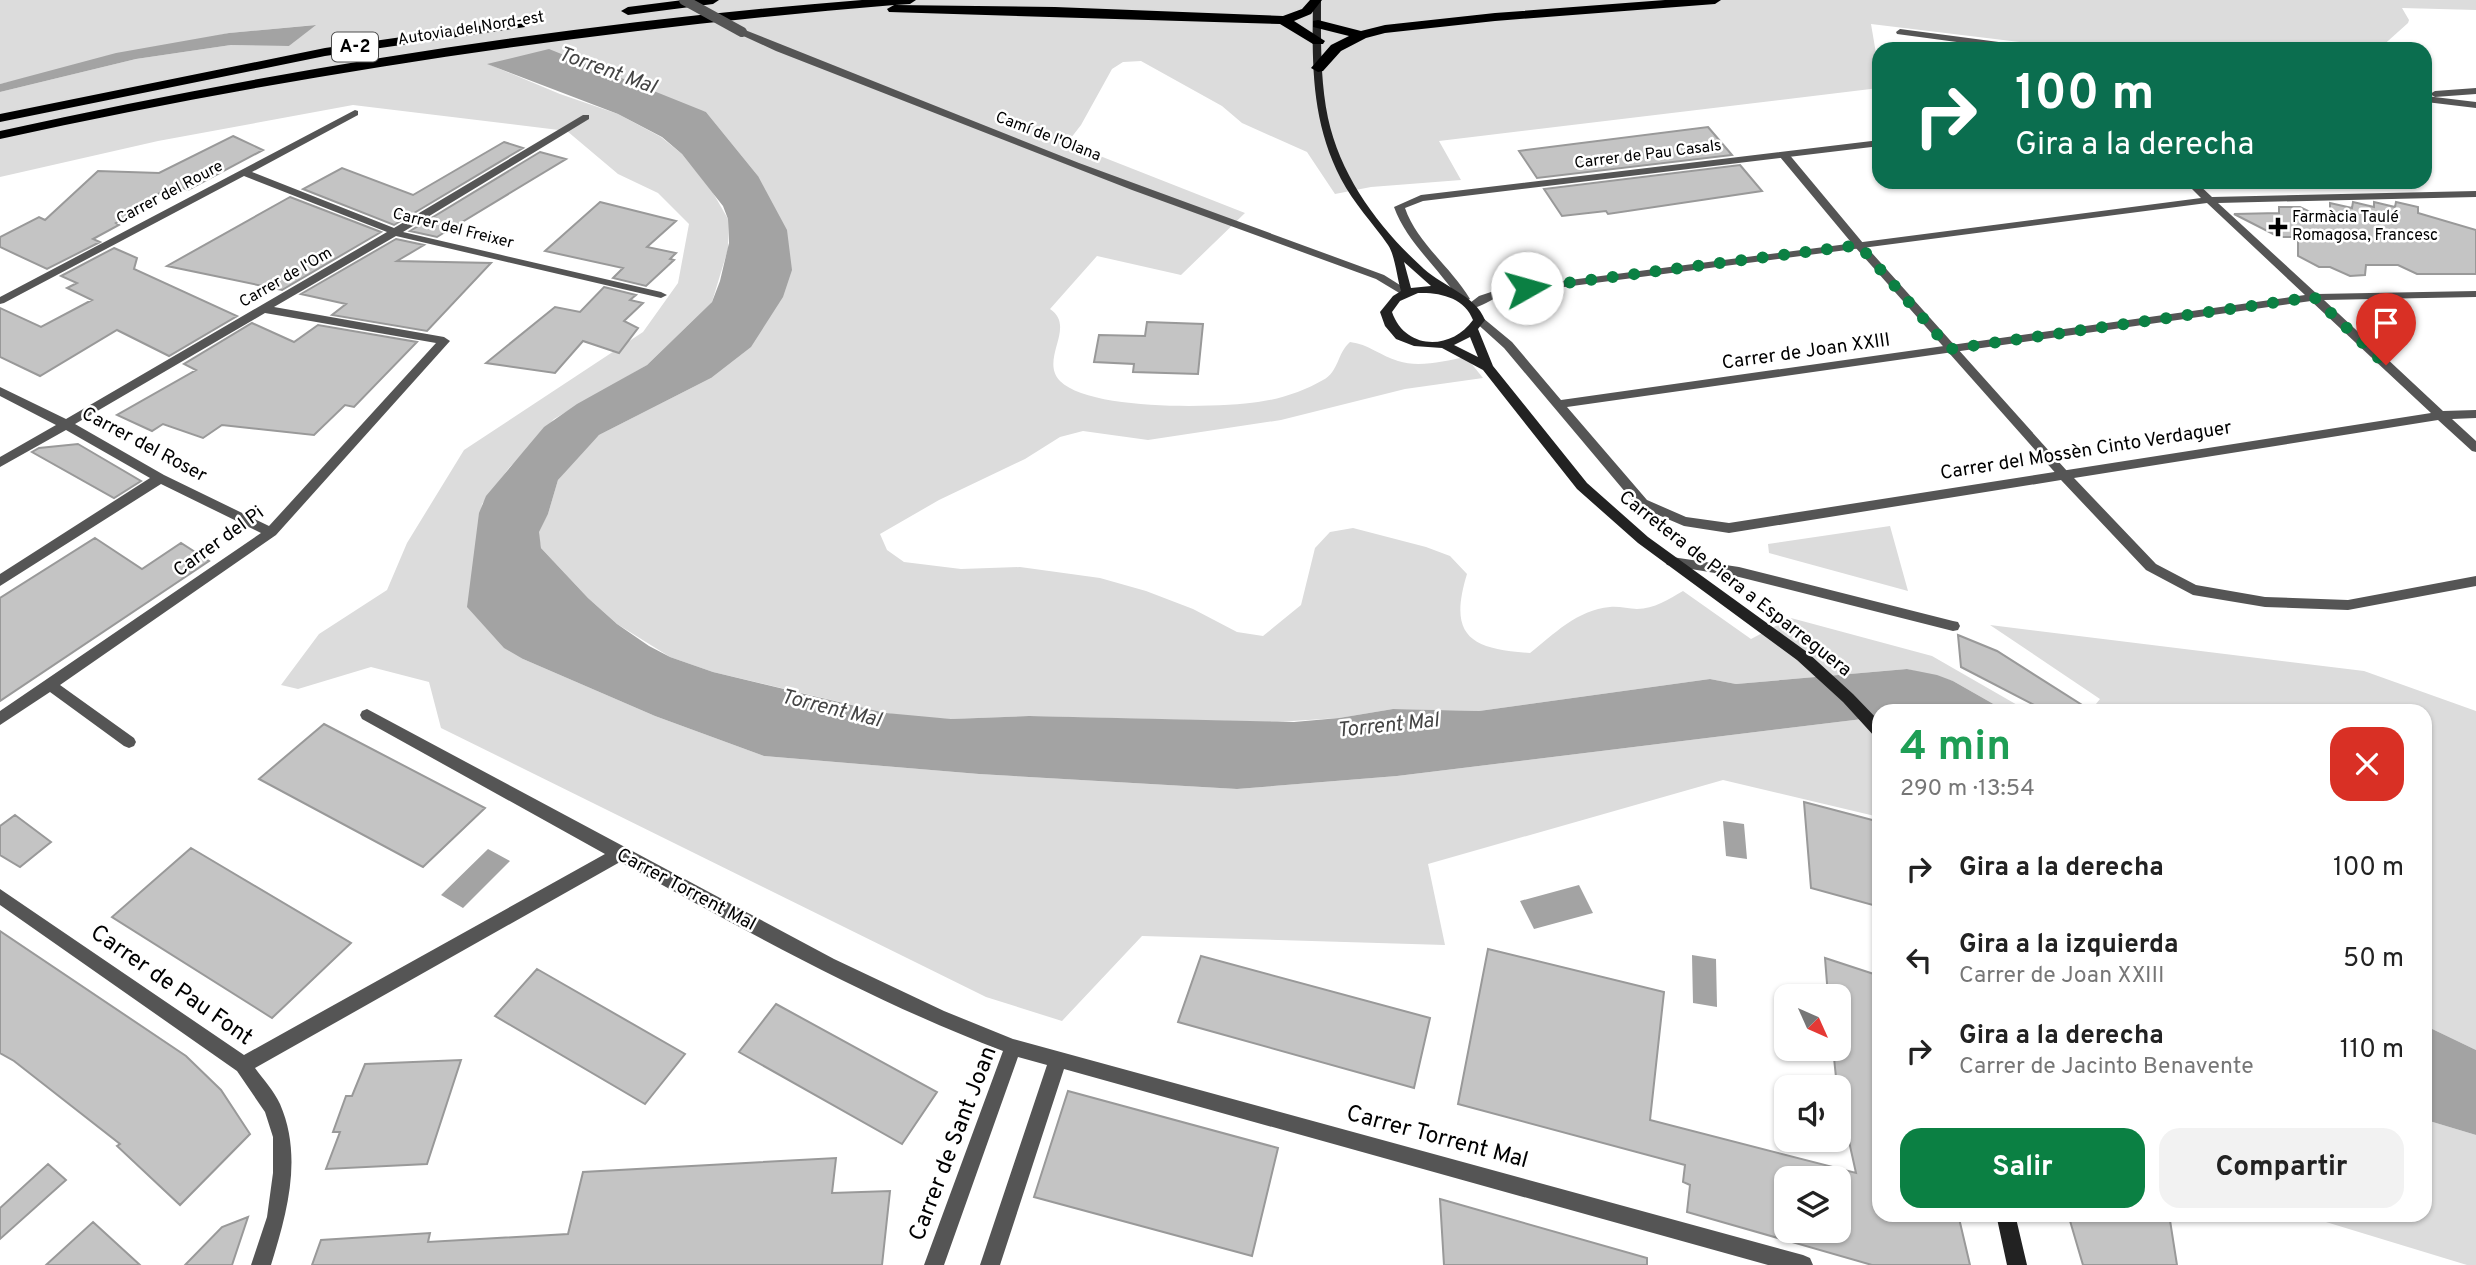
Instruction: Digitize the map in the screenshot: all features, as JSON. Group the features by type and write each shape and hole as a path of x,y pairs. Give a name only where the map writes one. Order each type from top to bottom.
{"highway":[{"path":"618,12 713,0"},
{"name":"Autovia del Nord-est","path":"0,135 298,74 494,42 627,25 911,0"},
{"path":"1318,68 1336,48 1361,35 1385,29 1495,17 1715,0"},
{"path":"829,6 1283,20 1301,15 1317,3"},
{"path":"1283,20 1318,41"},
{"name":"Autovia del Nord-est","path":"0,118 325,52 537,22"},
{"path":"1318,24 1361,35"}],"main road":[{"path":"1317,3 1318,68 1323,117 1332,148 1357,194 1394,247 1444,290 1468,303 1477,325 1487,367"},
{"path":"1394,247 1406,292"},
{"path":"1444,290 1406,292 1390,303 1386,312 1389,326 1410,341 1445,345 1487,367"},
{"path":"1445,345 1460,341 1477,325"},
{"name":"Carretera de Piera a Esparreguera","path":"1487,367 1582,486 1672,562 1825,676 1872,725"},
{"path":"2007,1222 2017,1265"}],"street":[{"name":"Camí de l'Olana","path":"684,0 780,50 858,78 1014,142 1380,277 1406,292"},
{"path":"1900,32 1976,42"},
{"path":"2432,96 2476,91"},
{"path":"2432,98 2476,105"},
{"name":"Carrer del Roure","path":"0,301 355,113"},
{"name":"Carrer de l'Om","path":"0,463 396,232 586,117"},
{"name":"Carrer de Pau Casals","path":"1468,303 1455,281 1402,222 1399,207 1421,198 1872,144"},
{"path":"1784,155 1950,349 2151,567 2193,590 2265,602 2348,604 2476,580"},
{"name":"Carrer del Freixer","path":"243,172 396,232 661,295"},
{"path":"2197,189 2476,448"},
{"path":"1468,303 1500,292 2209,200 2476,194"},
{"name":"Carrer de Joan XXIII","path":"1559,404 2314,297 2476,294"},
{"name":"Carrer del Pi","path":"0,719 271,532 444,341 264,309"},
{"name":"Carrer del Mossèn Cinto Verdaguer","path":"1477,325 1508,345 1642,503 1672,519 1702,526 1729,527 2441,415 2476,414"},
{"name":"Carrer del Roser","path":"0,391 160,478 271,532"},
{"path":"0,580 160,478"},
{"path":"1672,562 1739,572 1953,626"},
{"path":"50,685 130,742"},
{"name":"Carrer Torrent Mal","path":"367,715 833,968 962,1028 1013,1047"},
{"path":"243,1065 619,854"},
{"name":"Carrer de Pau Font","path":"0,896 243,1065 272,1107 282,1137 282,1173 276,1217 261,1265"},
{"name":"Carrer de Sant Joan","path":"934,1265 1013,1047 1058,1059"},
{"path":"990,1265 1058,1059"},
{"name":"Carrer Torrent Mal","path":"1058,1059 1803,1265"}],"shaded area":[{"path":"0,0 2476,0 2476,10 2402,8 2408,23 2387,42 2019,42 1871,24 1874,42 1872,89 1439,141 1461,180 1371,187 1335,194 1307,152 1242,123 1222,106 1141,61 1123,62 1112,69 1081,125 1067,143 1245,213 1181,275 1097,256 1050,309 1057,316 1060,325 1053,363 1060,381 1075,391 1125,402 1185,406 1258,402 1292,394 1328,377 1350,342 1406,363 1432,363 1466,357 1483,378 1405,389 1281,420 1148,440 1083,431 1060,437 1025,459 939,500 880,534 887,550 904,562 961,569 1020,567 1100,578 1146,591 1193,609 1237,632 1263,636 1301,605 1315,548 1330,532 1353,528 1450,556 1467,574 1460,612 1463,625 1469,635 1479,643 1492,648 1530,653 1567,624 1587,613 1610,607 1649,607 1683,591 1751,639 1791,618 1932,656 2016,704 1993,704 1953,681 1907,669 1736,684 1710,679 1479,711 1393,709 1339,718 1277,722 1029,716 918,718 886,713 713,672 670,657 617,624 588,598 541,548 538,532 548,514 558,480 583,449 599,435 711,378 758,176 706,112 488,64 560,94 618,114 661,137 682,154 712,191 728,219 728,249 712,302 647,365 554,419 509,468 482,504 476,547 523,659 655,716 764,756 979,774 1237,789 1397,776 1872,718 1872,815 1723,780 1428,864 1445,945 1142,936 1062,1021 986,997 441,728 429,682 371,667 298,689 281,685 319,634 387,590 407,543 464,450 643,332 678,283 689,224 658,193 618,174 567,131 353,105 158,141 0,177 0,92 136,59 231,45 289,46 315,25 229,33 0,84"},
{"path":"1890,526 1908,591 1769,553 1768,544"},
{"path":"1990,625 2364,671 2476,711 2476,1050 2432,1029 2432,704 2096,704 2100,699"},
{"path":"2432,1122 2476,1135 2476,1265 2467,1265 2326,1222 2432,1222"}],"water":[{"path":"316,25 289,46 231,45 136,59 0,92 0,84 116,53 229,33"},
{"name":"Torrent Mal","path":"549,49 706,112 758,176 787,230 792,270 783,297 751,347 711,378 599,435 558,480 548,514 539,532 541,548 588,598 617,624 670,657 713,672 886,713 951,719 1029,716 1294,722 1393,709 1479,711 1710,679 1736,684 1907,669 1953,681 1993,704 1872,704 1872,718 1397,776 1237,789 979,774 764,756 655,716 523,659 504,648 467,607 479,513 486,496 544,427 577,404 647,365 712,302 729,243 728,219 723,206 682,154 662,137 618,114 487,64"},
{"path":"1723,821 1744,824 1747,859 1726,856"},
{"path":"488,849 510,861 463,908 441,895"},
{"path":"1579,885 1593,913 1534,929 1520,901"},
{"path":"1692,955 1716,959 1717,1007 1693,1003"},
{"path":"2432,1029 2476,1050 2476,1135 2432,1122"}],"building":[{"path":"1708,127 1732,155 1537,178 1519,151"},
{"path":"233,136 263,150 188,190 175,185 122,213 129,216 116,223 119,225 93,239 100,242 47,269 0,247 0,237 39,217 45,220 98,171 159,173"},
{"path":"504,142 523,148 394,225 303,189 342,168 413,195"},
{"path":"540,152 566,159 449,230 440,228 445,232 437,237 410,231"},
{"path":"1740,165 1762,191 1608,214 1606,211 1562,216 1544,189"},
{"path":"290,197 381,232 282,290 167,266"},
{"path":"600,202 676,221 647,247 676,253 670,259 674,260 646,286 613,278 623,268 545,251"},
{"path":"2353,202 2374,207 2374,202 2395,207 2396,202 2418,207 2418,213 2476,230 2476,274 2417,274 2398,265 2366,265 2365,275 2350,276 2330,267 2319,267 2298,256 2298,237 2279,237 2234,214 2279,213 2279,207 2300,207 2330,222 2330,203 2352,208"},
{"path":"396,239 424,245 397,261 491,263 427,331 332,315 346,304 301,294"},
{"path":"114,248 137,258 134,269 237,316 169,356 117,330 40,376 0,357 0,308 41,327 92,300 67,288 77,283 61,276"},
{"path":"604,287 636,295 630,300 643,303 624,321 638,328 619,353 583,341 555,373 486,363 555,307 580,312"},
{"path":"1147,322 1203,324 1198,374 1133,372 1134,364 1094,362 1099,335 1145,336"},
{"path":"252,323 294,342 318,325 417,342 354,407 345,405 314,435 222,425 203,438 163,424 152,431 117,415 196,370 184,364"},
{"path":"78,444 141,481 114,498 32,452 39,448"},
{"path":"95,538 142,569 181,543 209,561 0,701 0,598"},
{"path":"1958,635 1997,651 2081,704 2032,704 1961,667"},
{"path":"324,724 485,808 423,867 259,779"},
{"path":"1804,802 1872,820 1872,905 1811,888"},
{"path":"15,815 51,842 20,867 0,855 0,826"},
{"path":"191,848 351,943 272,1018 112,917"},
{"path":"0,931 186,1056 221,1090 250,1134 180,1205 117,1146 120,1144 0,1053"},
{"path":"1488,949 1664,992 1650,1120 1829,1166 1774,1166 1774,1237 1687,1212 1690,1185 1683,1182 1685,1165 1458,1104"},
{"path":"1201,956 1430,1018 1414,1088 1178,1022"},
{"path":"1825,958 1872,973 1872,1222 1960,1222 1970,1265 1872,1265 1795,1243 1851,1243 1851,1172 1856,1173 1851,1150 1851,1075 1836,1075 1834,1061 1852,1060 1852,984 1827,984"},
{"path":"537,969 685,1054 645,1104 495,1016"},
{"path":"776,1004 937,1092 902,1144 739,1052"},
{"path":"461,1060 427,1164 326,1169 340,1132 333,1132 346,1096 352,1096 365,1064"},
{"path":"1068,1091 1278,1148 1252,1256 1034,1197"},
{"path":"836,1158 832,1193 890,1191 882,1265 312,1265 321,1240 430,1233 428,1242 568,1234 583,1172"},
{"path":"48,1164 66,1180 0,1239 0,1208"},
{"path":"1440,1199 1647,1258 1647,1265 1444,1265"},
{"path":"248,1217 232,1265 185,1265 222,1227"},
{"path":"93,1222 140,1265 46,1265"},
{"path":"2070,1222 2170,1222 2177,1265 2083,1265"}],"place":[{"name":"Farmàcia Taulé Romagosa, Francesc","path":"2278,227"}],"route":[{"path":"1527,288 1859,245 1950,349 2314,297 2386,365"}]}
